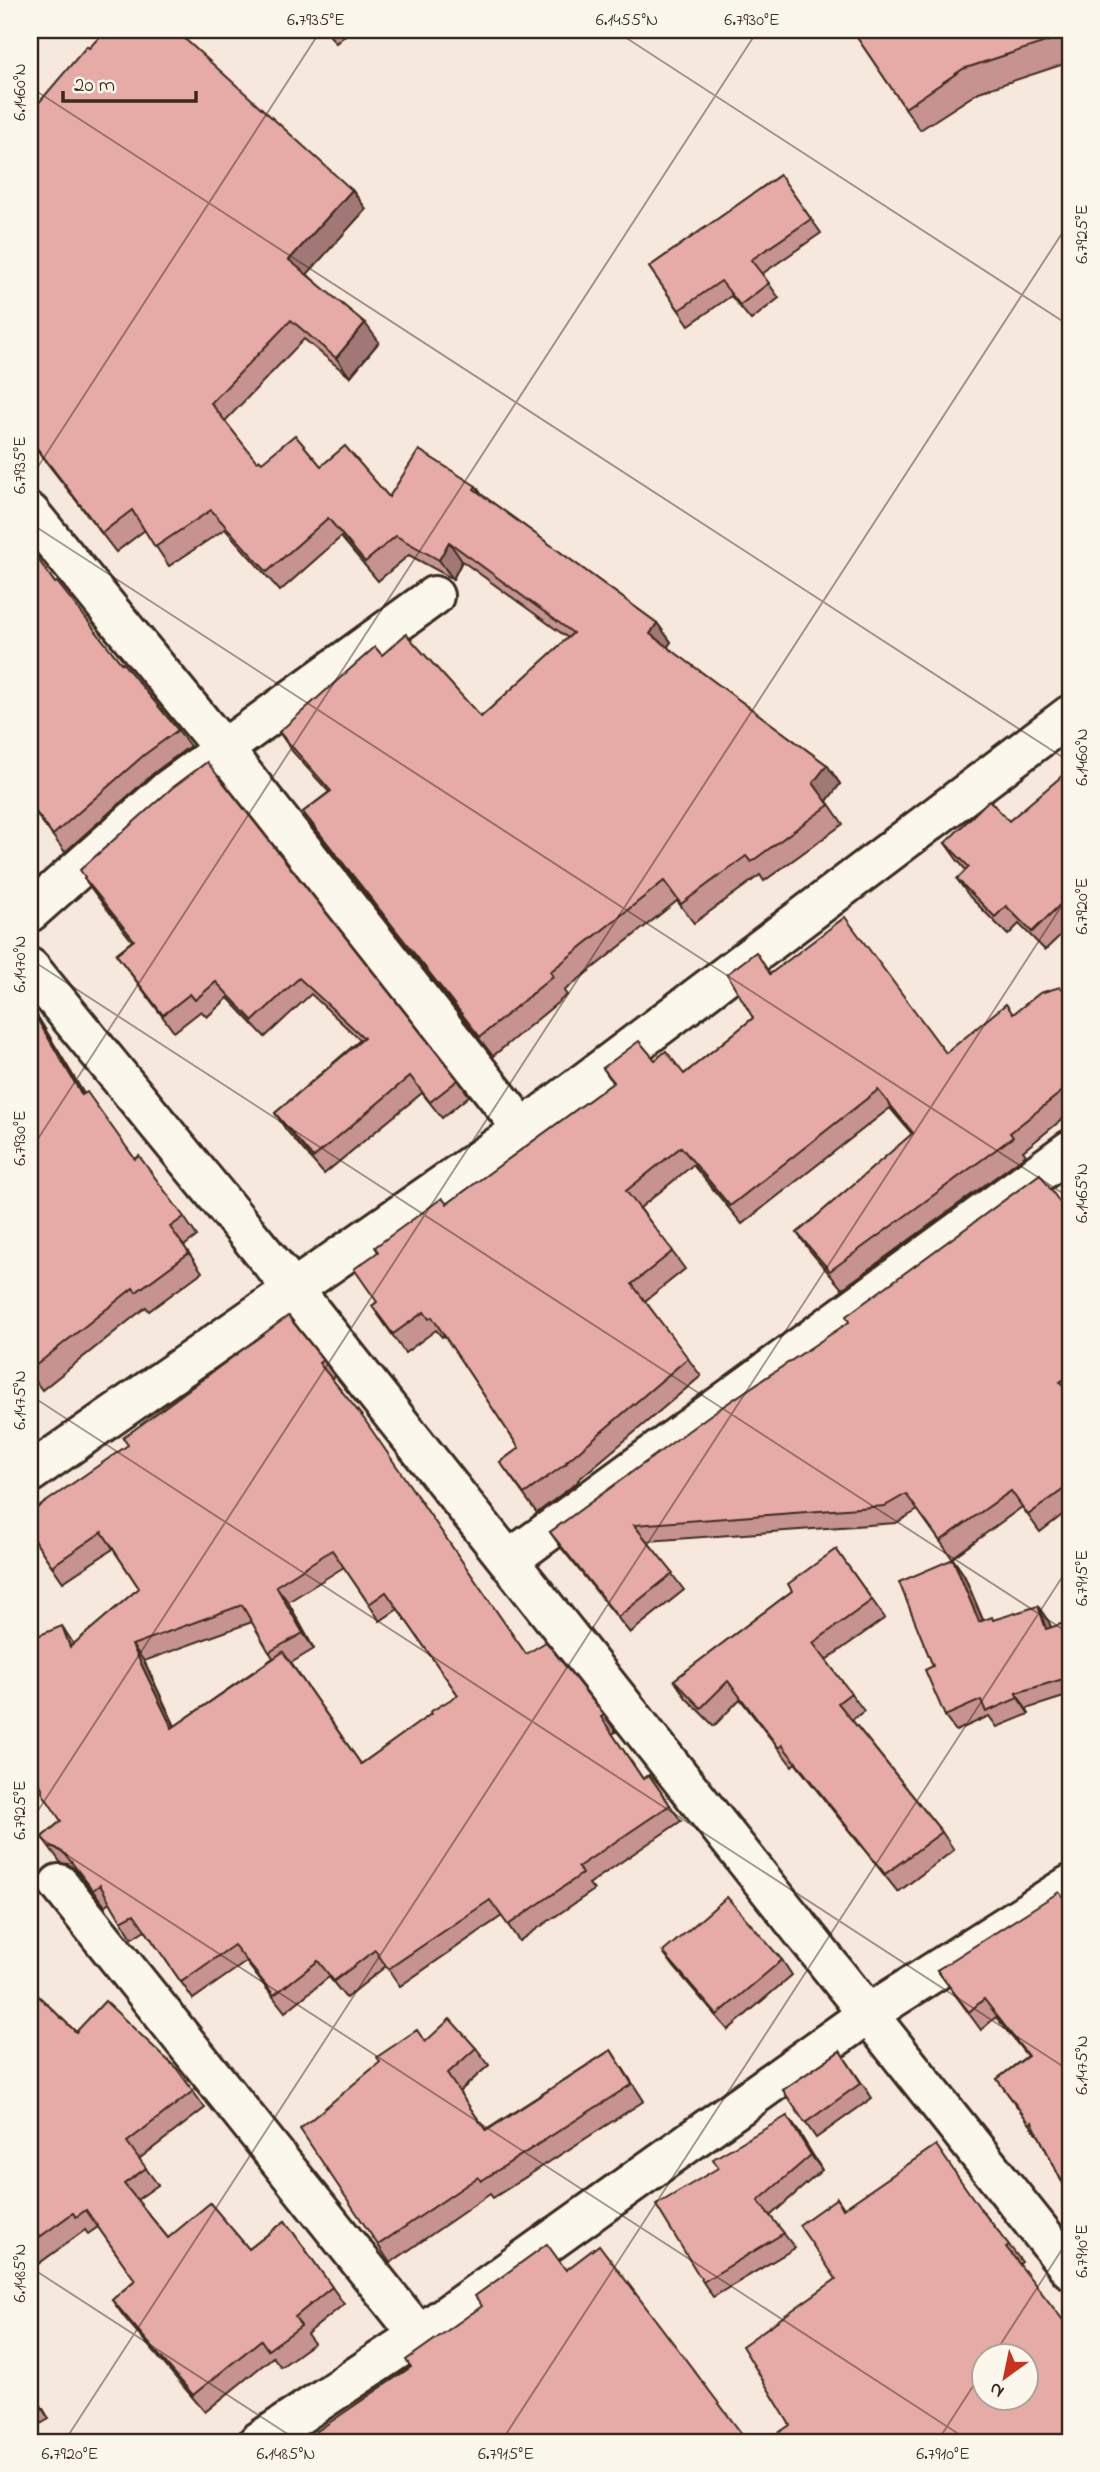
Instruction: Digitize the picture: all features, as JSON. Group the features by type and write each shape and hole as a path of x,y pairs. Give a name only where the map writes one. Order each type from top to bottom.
{"street":[{"path":"30,513 224,750 523,1129"},
{"path":"30,912 170,788 433,596"},
{"path":"30,1473 523,1129 1070,715"},
{"path":"30,968 509,1560 1070,2269"},
{"path":"509,1560 1070,1150"},
{"path":"59,1884 419,2334"},
{"path":"258,2442 419,2334 868,2014 1070,1885"}],"building":[{"path":"106,30 175,30 352,190 289,260 365,323 336,358 291,320 211,403 257,462 262,462 295,435 321,466 345,446 389,497 419,450 476,486 474,489 657,623 650,634 827,765 813,783 829,805 751,862 746,856 681,904 664,881 550,972 553,976 480,1037 303,812 331,791 279,732 375,647 382,655 406,634 481,717 573,633 449,542 439,560 396,536 365,562 328,518 267,572 211,510 155,547 132,510 102,533 30,439 30,113 87,46 89,48"},
{"path":"852,30 1070,30 1070,34 963,69 905,108"},
{"path":"780,175 811,219 751,260 769,283 740,305 721,281 679,310 649,267"},
{"path":"30,548 55,583 57,582 178,730 144,755 53,835 30,804"},
{"path":"1070,758 1070,895 1032,932 1006,906 995,917 957,879 969,867 945,843 989,800 1009,821 1069,770 1064,763"},
{"path":"207,762 458,1080 430,1102 410,1076 313,1158 275,1113 364,1038 299,978 253,1021 216,982 195,1000 190,994 163,1015 116,954 134,940 80,870 172,788"},
{"path":"845,917 946,1053 1006,1004 1013,1014 1040,993 1060,987 1070,994 1070,1085 1010,1133 1013,1137 830,1271 797,1233 913,1133 878,1090 730,1206 681,1147 626,1191 673,1251 632,1284 688,1358 567,1463 524,1494 500,1462 519,1448 432,1317 429,1319 424,1312 393,1334 372,1306 377,1302 354,1269 378,1252 375,1247 442,1198 447,1204 614,1082 603,1068 639,1041 655,1060 666,1051 684,1074 753,1018 727,974 756,952 770,974"},
{"path":"30,1007 82,1095 87,1092 135,1159 139,1156 184,1217 170,1227 189,1253 136,1292 133,1288 30,1370"},
{"path":"1040,1174 1070,1217 1070,1375 1060,1382 1070,1397 1070,1501 1064,1489 1028,1515 1011,1491 940,1541 906,1494 885,1506 634,1525 673,1573 618,1617 550,1532 710,1415 849,1322 846,1316"},
{"path":"288,1316 323,1360 319,1363 362,1416 526,1654 546,1642 604,1715 601,1717 643,1779 649,1775 670,1805 578,1867 582,1874 508,1925 490,1900 388,1969 375,1950 334,1981 318,1961 274,1995 234,1945 181,1982 134,1914 121,1921 100,1885 93,1890 65,1854 49,1846 42,1837 61,1821 41,1791 43,1790 30,1765 30,1639 62,1626 70,1647 139,1588 102,1532 52,1566 30,1534 30,1513 128,1445 123,1438","holes":["332,1550 369,1604 386,1592 458,1695 430,1712 431,1714 361,1764 283,1652 172,1728 132,1645 242,1605 269,1652 303,1633 276,1586"]},
{"path":"836,1549 872,1600 813,1643 851,1693 838,1703 942,1832 885,1874 782,1745 779,1748 728,1681 701,1708 674,1680 792,1591 788,1584"},
{"path":"953,1559 979,1622 1038,1606 1046,1629 1064,1623 1070,1642 1070,1677 1016,1693 1018,1698 986,1712 981,1700 945,1716 925,1670 933,1666 899,1582"},
{"path":"1059,1892 1070,1906 1070,2175 1061,2180 1032,2122 1030,2124 997,2079 1028,2056 984,1999 969,2012 937,1970"},
{"path":"727,1897 782,1960 717,2015 663,1952"},
{"path":"30,1988 76,2032 105,2001 177,2069 193,2091 127,2142 146,2168 124,2184 168,2238 210,2203 249,2249 285,2221 332,2287 295,2317 301,2326 268,2350 261,2340 193,2395 112,2300 135,2280 86,2210 76,2217 73,2213 30,2244"},
{"path":"450,2019 476,2048 447,2074 486,2131 611,2050 632,2084 481,2181 478,2177 378,2245 300,2129 380,2062 377,2057 417,2030 425,2042"},
{"path":"840,2051 861,2083 805,2123 783,2090"},
{"path":"787,2116 811,2155 758,2201 784,2233 703,2282 656,2205 718,2168 713,2159"},
{"path":"936,2145 1009,2245 1006,2247 1070,2329 1070,2442 765,2442 790,2425 742,2346 836,2279 799,2225 837,2198 843,2209"},
{"path":"547,2244 566,2270 599,2245 748,2442 301,2442 411,2367 406,2360 482,2306 475,2296"},
{"path":"30,2390 37,2402 30,2406"}]}
